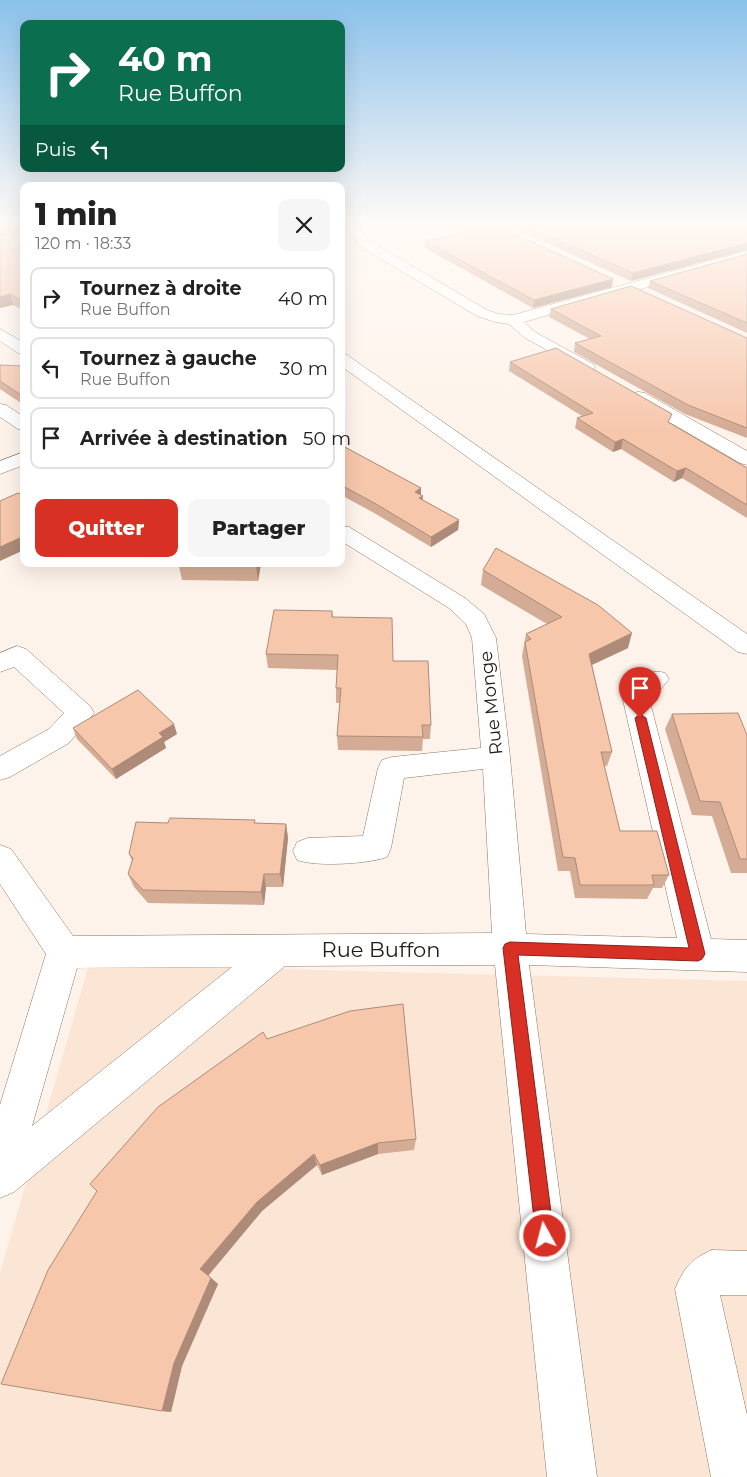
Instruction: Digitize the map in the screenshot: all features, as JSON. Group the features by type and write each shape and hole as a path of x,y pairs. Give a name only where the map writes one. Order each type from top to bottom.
{"street":[{"path":"450,294 482,313 495,318 513,320 610,294"},
{"path":"646,294 653,297"},
{"path":"513,320 530,335 598,374"},
{"path":"345,361 747,646"},
{"path":"623,388 747,459"},
{"path":"0,409 20,422"},
{"path":"0,468 20,460"},
{"name":"Rue Monge","path":"345,534 457,603 476,620 484,638 496,757 510,948 572,1477"},
{"path":"0,663 17,656 80,713 58,736 0,769"},
{"path":"656,679 636,700 698,954"},
{"path":"308,851 376,848 392,768 496,757"},
{"path":"0,858 64,952 0,1170"},
{"name":"Rue Buffon","path":"64,952 510,948 747,956"},
{"path":"0,1178 279,950"},
{"path":"739,1464 697,1289 712,1272 747,1273"}],"shaded area":[{"path":"89,964 747,981 747,1477 0,1477 0,1273"}],"building":[{"path":"0,294 20,294 20,300 10,294 0,297"},
{"path":"523,294 557,294 534,300"},
{"path":"603,294 649,294 747,338 747,428 688,405 575,343 601,336 551,309"},
{"path":"680,294 747,294 747,323"},
{"path":"556,348 672,414 668,422 747,468 747,505 686,468 677,471 623,439 615,442 577,418 593,413 510,362"},
{"path":"0,365 20,366 20,394 0,381"},
{"path":"345,447 421,488 415,492 423,496 419,498 459,520 431,537 345,487"},
{"path":"18,493 20,494 20,538 0,547 0,501"},
{"path":"496,548 598,605 632,633 589,654 612,752 601,752 620,831 657,831 669,875 652,875 654,885 580,885 575,858 563,857 525,642 531,639 526,634 562,617 483,570"},
{"path":"274,610 332,611 332,617 392,618 393,661 428,661 431,725 422,725 423,737 337,736 341,688 336,688 338,655 266,654"},
{"path":"138,690 174,724 159,733 163,737 112,769 73,728"},
{"path":"738,713 747,735 747,859 740,859 720,802 700,801 672,714"},
{"path":"170,818 255,820 254,823 286,824 280,874 264,874 261,892 143,890 128,874 133,858 129,854 136,822 168,823"},
{"path":"403,1004 416,1139 378,1143 320,1165 314,1154 257,1202 200,1269 211,1278 174,1363 162,1411 1,1384 48,1270 97,1191 90,1184 158,1107 263,1032 267,1039 350,1011"}],"route":[{"path":"545,1236 510,948 698,954 640,718"}]}
